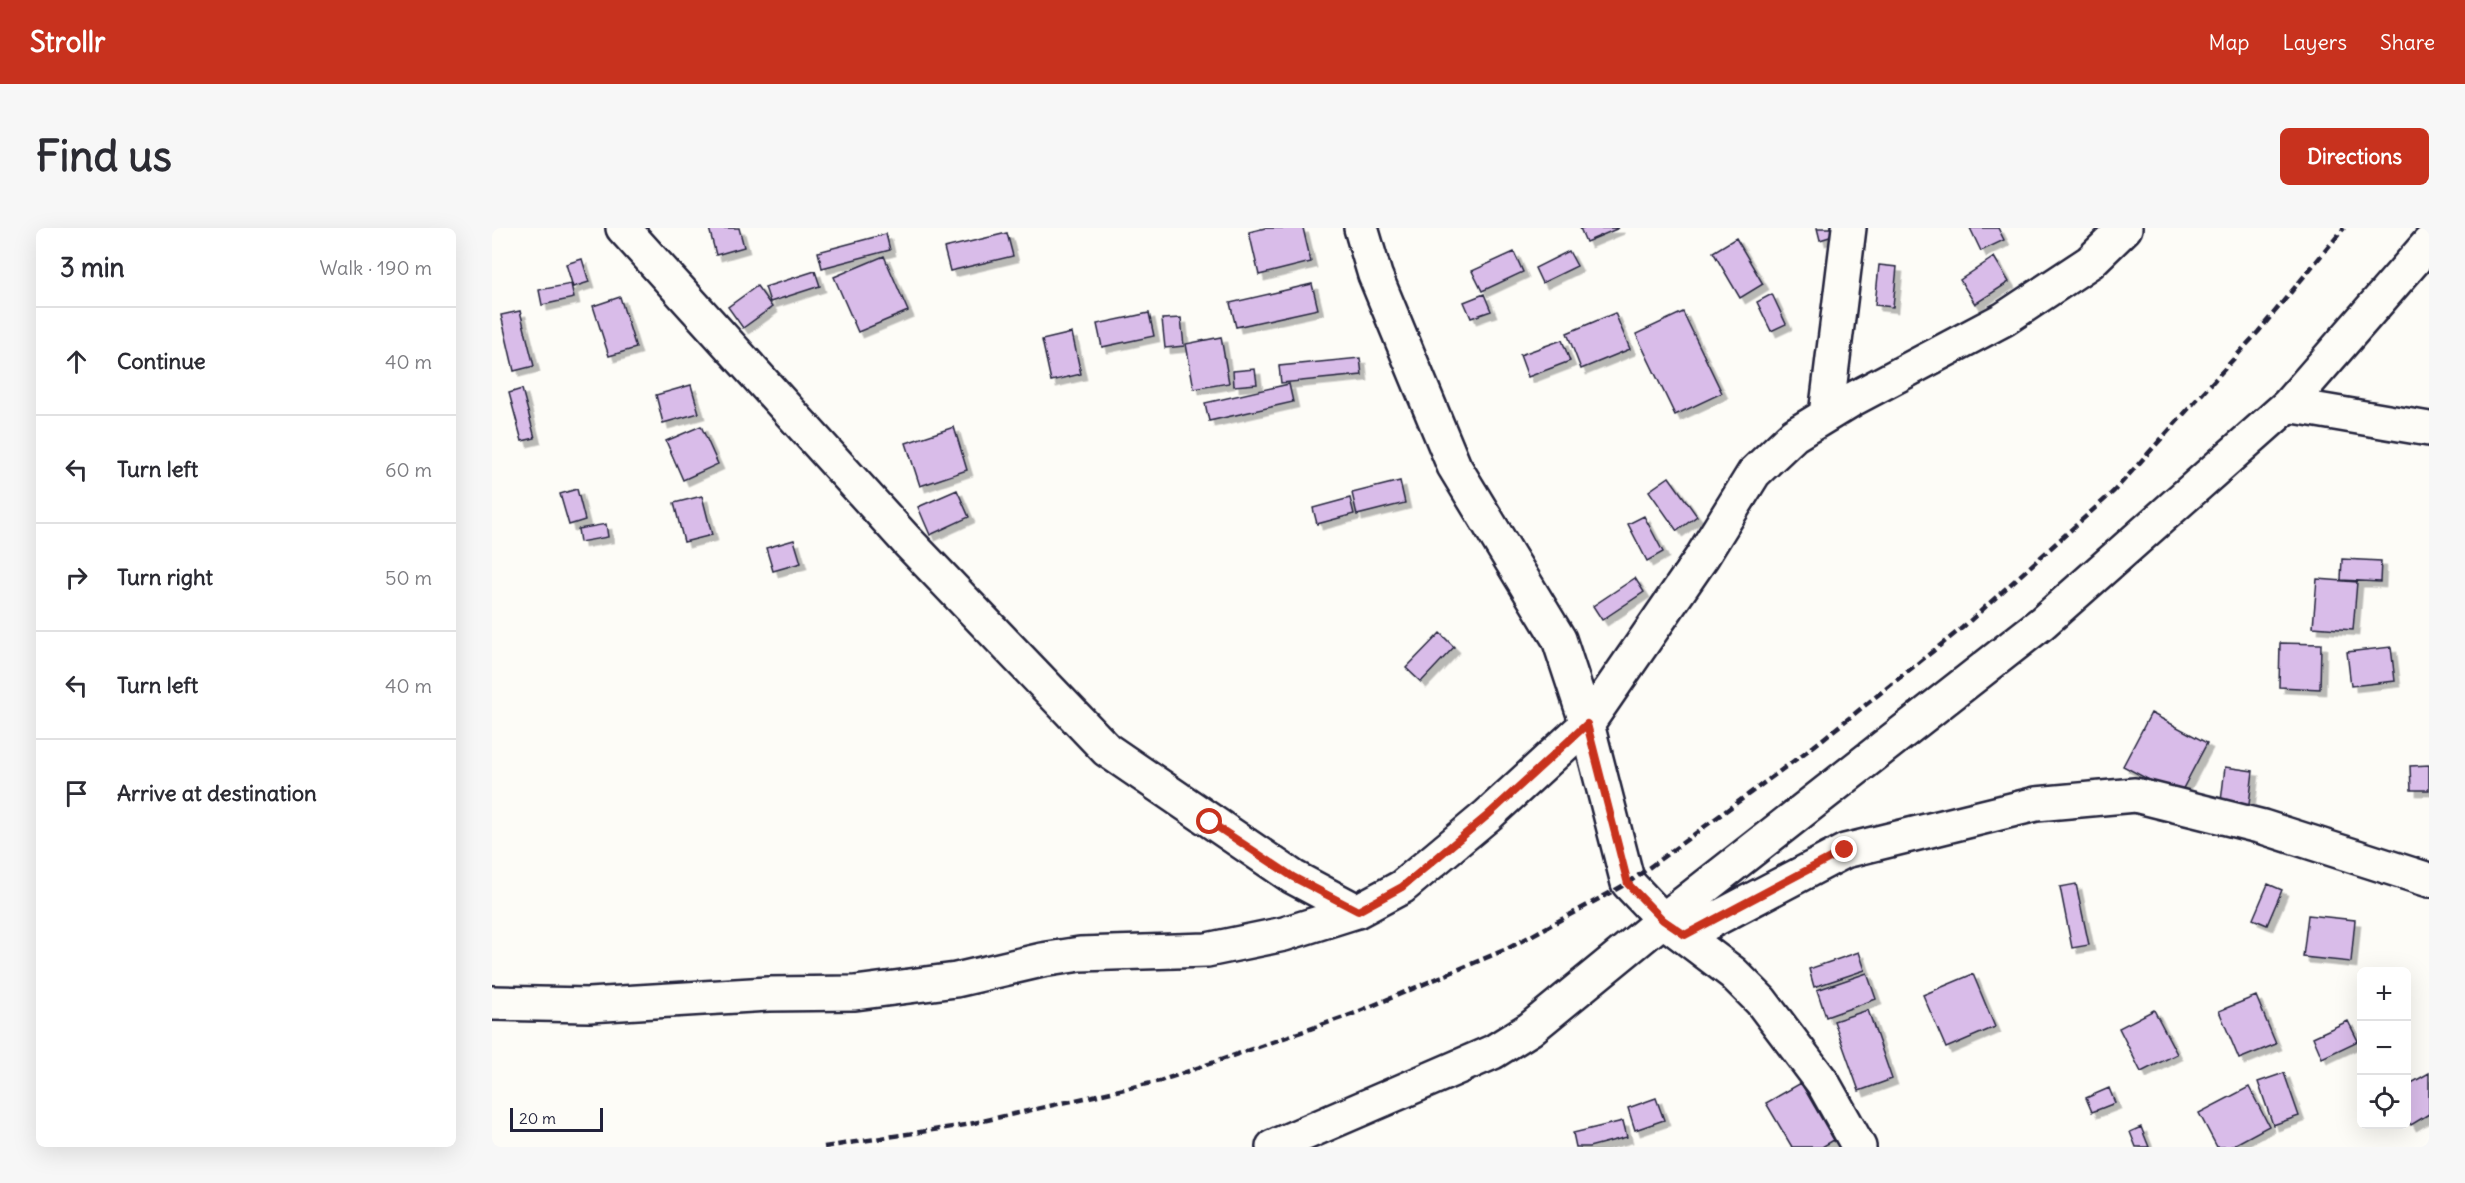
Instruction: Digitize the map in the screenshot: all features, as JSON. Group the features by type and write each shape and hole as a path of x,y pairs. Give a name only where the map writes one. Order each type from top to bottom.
{"street":[{"path":"623,228 908,541 1107,750 1293,877 1358,911"},
{"path":"1361,228 1375,276 1454,466 1559,639 1587,724 1628,884 1674,928 1733,973 1761,1001 1823,1083 1858,1147"},
{"path":"1826,415 1849,228"},
{"path":"492,1003 589,1005 768,994 855,993 956,980 1042,960 1080,954 1207,950 1284,934 1358,911 1402,887 1488,815 1587,724 1702,557 1754,473 1794,435 1826,415 2004,319 2090,262 2126,228"},
{"path":"1273,1147 1328,1135 1493,1052 1530,1029 1674,928 2042,624 2288,405 2429,243"},
{"path":"2288,405 2429,429"},
{"path":"1674,928 1845,850 2036,804 2135,795 2263,827 2429,880"}],"building":[{"path":"709,228 739,228 744,247 716,255"},
{"path":"1265,228 1303,228 1311,262 1259,275 1249,232"},
{"path":"1580,228 1619,228 1586,242"},
{"path":"1817,228 1834,228 1836,235 1820,240"},
{"path":"1970,228 1998,228 2004,240 1981,251"},
{"path":"1007,233 1013,256 950,271 944,248"},
{"path":"886,234 890,250 822,268 818,252"},
{"path":"1736,238 1763,284 1740,298 1713,252"},
{"path":"1569,251 1577,266 1542,283 1535,268"},
{"path":"1514,252 1523,272 1482,291 1472,271"},
{"path":"884,256 908,311 858,332 834,277"},
{"path":"1994,257 2009,282 1975,304 1960,280"},
{"path":"582,259 589,282 573,287 566,264"},
{"path":"1879,265 1897,267 1893,307 1875,305"},
{"path":"815,271 820,286 770,302 765,287"},
{"path":"571,284 574,298 542,305 539,290"},
{"path":"1312,284 1318,309 1236,327 1230,303"},
{"path":"757,286 772,307 743,328 728,307"},
{"path":"1484,294 1491,311 1471,318 1464,302"},
{"path":"1772,294 1786,324 1771,331 1757,302"},
{"path":"620,297 636,348 609,356 593,306"},
{"path":"520,311 534,366 514,371 501,315"},
{"path":"1683,312 1722,393 1675,415 1636,334"},
{"path":"1149,313 1154,336 1102,347 1097,324"},
{"path":"1615,313 1630,349 1581,369 1567,333"},
{"path":"1181,318 1184,346 1165,348 1162,319"},
{"path":"1072,333 1081,374 1051,381 1042,340"},
{"path":"1221,337 1229,383 1194,389 1186,344"},
{"path":"1562,340 1570,361 1528,377 1520,355"},
{"path":"1360,358 1362,375 1281,383 1279,366"},
{"path":"1255,369 1257,384 1234,386 1233,371"},
{"path":"1289,384 1293,402 1209,421 1205,403"},
{"path":"691,385 699,413 663,423 656,395"},
{"path":"522,389 535,438 522,441 509,393"},
{"path":"701,426 718,464 683,480 666,441"},
{"path":"954,427 967,470 920,486 906,443"},
{"path":"1669,477 1697,516 1677,531 1649,491"},
{"path":"1400,481 1405,503 1357,515 1352,493"},
{"path":"577,489 585,520 569,525 560,494"},
{"path":"957,490 969,517 930,535 918,507"},
{"path":"702,496 712,535 684,542 674,503"},
{"path":"1350,498 1354,514 1317,524 1313,508"},
{"path":"1644,516 1663,552 1647,561 1628,524"},
{"path":"606,524 608,537 580,542 578,529"},
{"path":"794,540 801,563 773,571 766,548"},
{"path":"2342,559 2381,561 2380,582 2341,580"},
{"path":"1635,578 1644,592 1602,620 1593,606"},
{"path":"2317,579 2357,582 2353,630 2313,627"},
{"path":"1440,633 1454,647 1421,682 1406,668"},
{"path":"2280,643 2321,644 2320,689 2279,687"},
{"path":"2391,647 2395,681 2351,686 2347,652"},
{"path":"2151,713 2207,743 2179,796 2123,766"},
{"path":"2429,765 2429,790 2411,790 2410,766"},
{"path":"2225,767 2253,771 2248,813 2220,810"},
{"path":"2076,884 2089,945 2072,948 2060,887"},
{"path":"2268,884 2282,890 2267,925 2253,919"},
{"path":"2308,915 2355,920 2351,962 2303,957"},
{"path":"1859,952 1865,970 1814,987 1809,969"},
{"path":"1867,973 1876,999 1826,1017 1817,990"},
{"path":"1973,974 1995,1027 1946,1048 1923,995"},
{"path":"2256,996 2276,1044 2239,1059 2219,1011"},
{"path":"1868,1010 1892,1079 1859,1091 1834,1021"},
{"path":"2154,1010 2177,1054 2141,1072 2119,1028"},
{"path":"2348,1021 2357,1041 2322,1058 2313,1037"},
{"path":"2284,1073 2299,1116 2273,1125 2258,1082"},
{"path":"2429,1073 2429,1114 2411,1125 2411,1083"},
{"path":"1801,1083 1834,1140 1822,1147 1792,1147 1766,1103"},
{"path":"2249,1087 2269,1126 2230,1147 2217,1147 2199,1113"},
{"path":"2109,1088 2115,1103 2092,1112 2086,1098"},
{"path":"1656,1098 1664,1120 1635,1130 1628,1108"},
{"path":"1623,1121 1627,1137 1589,1147 1576,1147 1573,1133"},
{"path":"2141,1127 2149,1147 2136,1147 2130,1132"}],"railway":[{"path":"824,1147 965,1125 1160,1081 1353,1014 1507,949 1628,883 1814,746 1962,628 2114,491 2258,332 2344,228"}],"route":[{"path":"1210,822 1293,877 1358,911 1402,887 1488,815 1587,724 1628,884 1663,920 1685,935 1845,850"}]}
